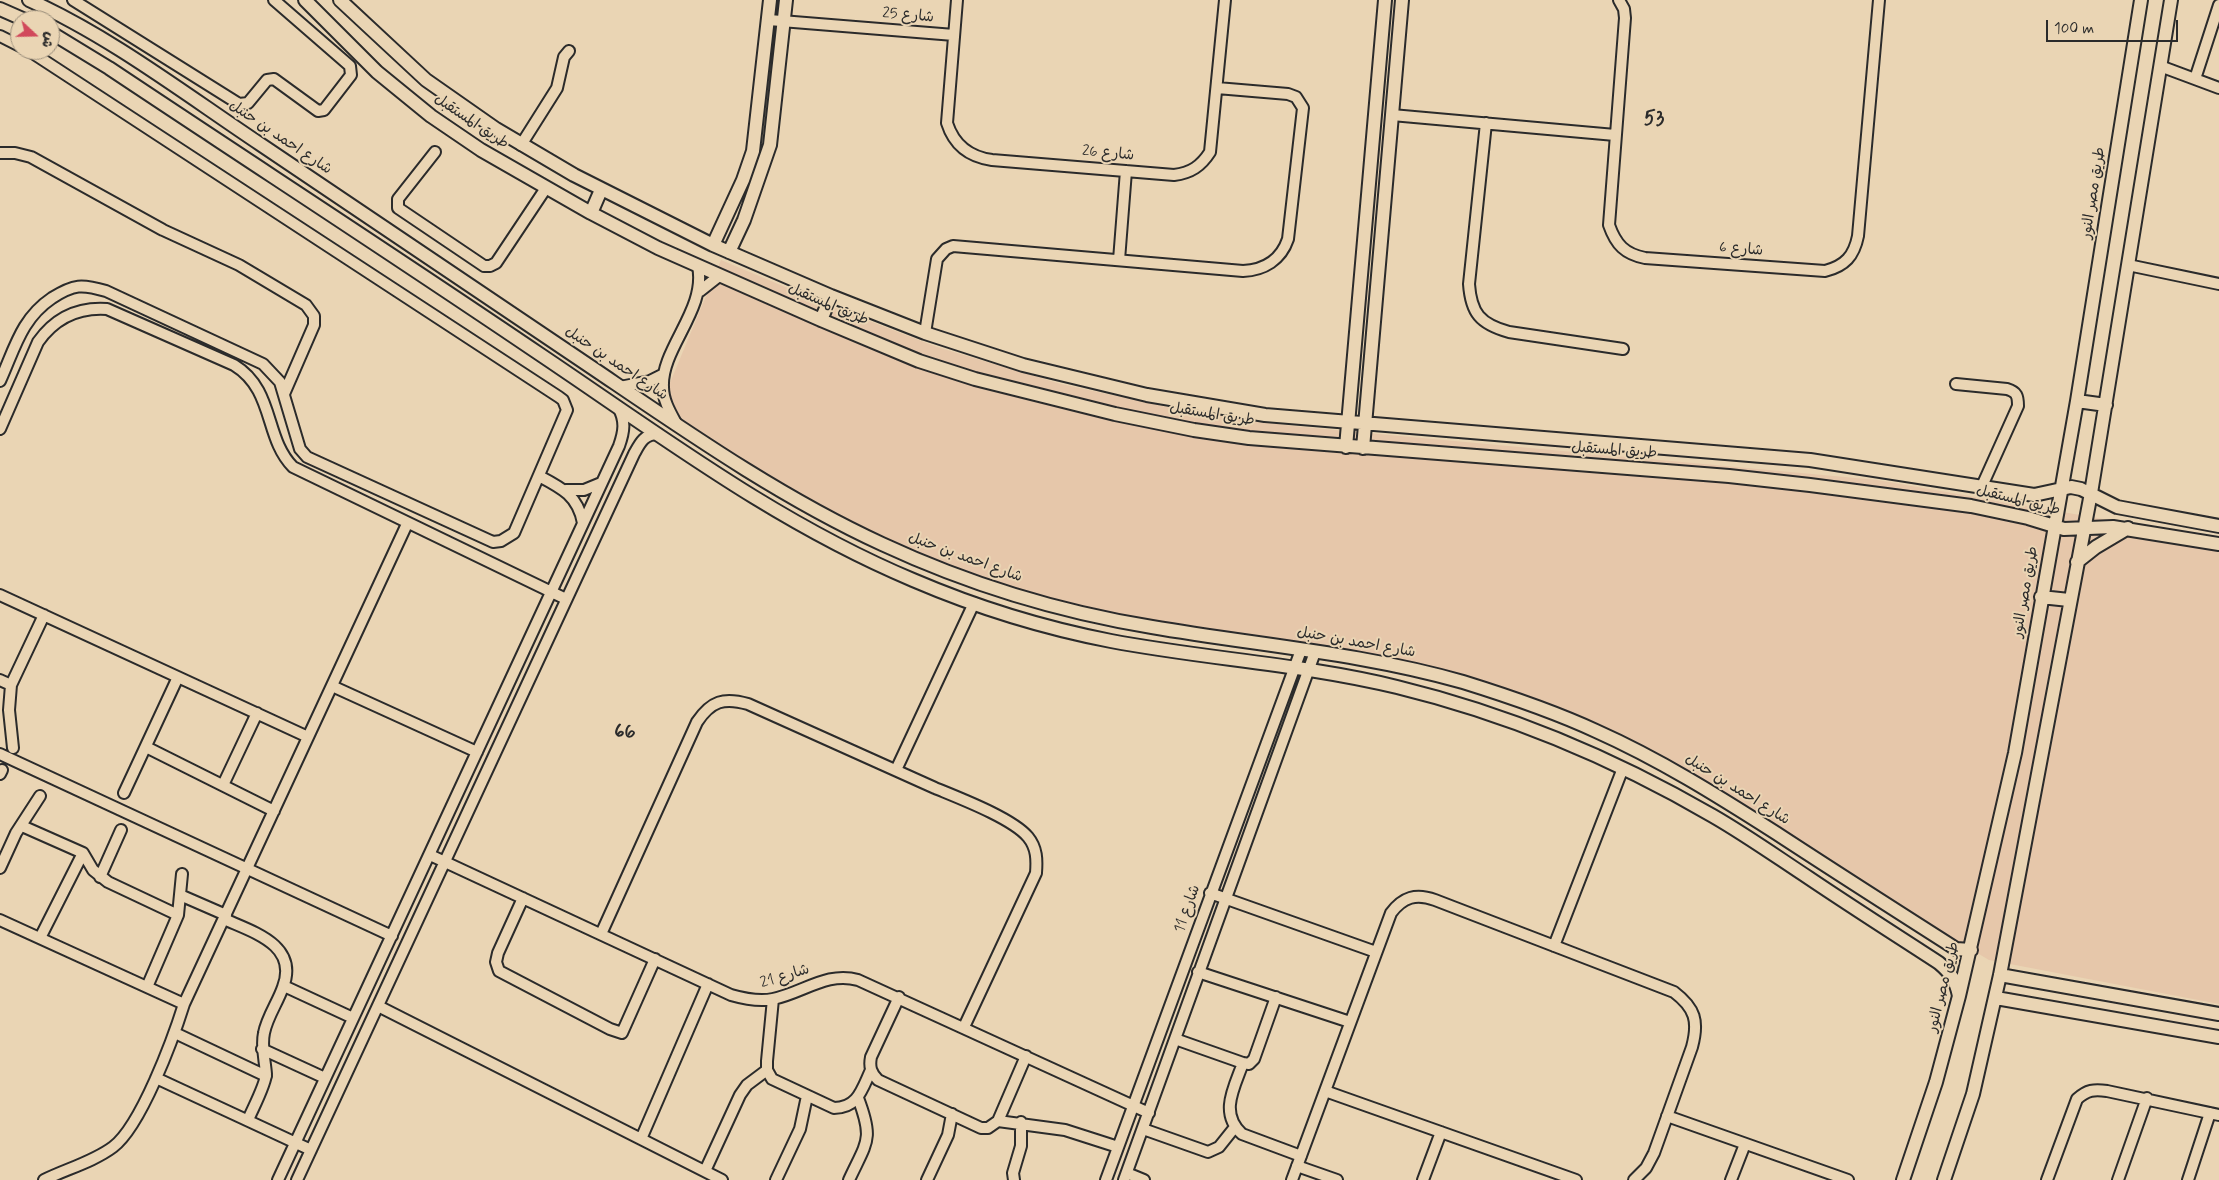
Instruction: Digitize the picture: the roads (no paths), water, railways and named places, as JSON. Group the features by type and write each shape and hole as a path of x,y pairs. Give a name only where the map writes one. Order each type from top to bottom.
{"street":[{"name":"شارع احمد بن حنبل","path":"29,0 82,27 175,86 620,387 759,477 820,513 883,545 949,572 1015,595 1084,614 1153,628 1388,664 1459,681 1529,703 1597,731 1663,764 1726,801 1956,949 1971,950"},
{"path":"73,0 239,104 248,103 267,80 274,79 318,112 324,110 350,75 350,66 274,0"},
{"name":"طريق المستقبل","path":"305,0 358,54 404,95 481,150 591,213 720,276 919,361 1038,396 1194,430 1346,447 1738,477 1971,506 2074,530 2098,526 2219,544"},
{"name":"طريق المستقبل","path":"340,0 426,80 521,145 601,190 713,245 831,296 924,333 1047,371 1147,395 1265,415 1810,460 2034,495 2076,488 2091,493 2117,507 2219,526"},
{"path":"713,245 740,188 753,151 770,0"},
{"path":"729,252 744,220 770,145 786,0"},
{"name":"شارع 26","path":"957,0 947,123 952,135 965,150 982,159 1174,175 1191,171 1199,166 1205,160 1212,143 1225,0"},
{"path":"1346,447 1386,0"},
{"path":"1363,448 1402,0"},
{"name":"شارع 6","path":"1619,0 1624,9 1625,18 1609,225 1613,238 1621,248 1632,255 1825,271 1838,268 1848,260 1856,249 1879,0"},
{"name":"طريق مصر النور","path":"1903,1180 1936,1082 1960,996 2015,753 2077,401 2141,0"},
{"path":"1944,1180 1973,1094 1996,998 2076,562 2091,493 2171,0"},
{"path":"2195,79 2219,5"},
{"name":"شارع 25","path":"769,20 954,35"},
{"path":"60,38 478,312 748,496 858,556 974,603 1056,628 1111,641 1309,670 1398,687 1471,708 1566,743 1623,768 1718,818 1939,963 1950,972 1957,983 1960,996"},
{"path":"521,145 557,88 564,57 569,51"},
{"path":"0,381 30,316 65,290 81,286 110,292 263,364 272,372 284,394 300,449 308,457 486,541 501,542 514,532 566,416 564,400 43,60"},
{"path":"2160,66 2219,88"},
{"path":"1378,84 1395,85"},
{"path":"924,333 937,259 946,249 964,247 1250,271 1271,264 1285,248 1290,227 1303,114 1301,104 1296,98 1288,94 1217,88"},
{"path":"1392,114 1615,135"},
{"path":"1486,123 1469,284 1470,301 1478,316 1492,327 1509,332 1623,349"},
{"path":"435,152 398,198 398,208 484,266 496,263 546,188"},
{"path":"0,153 15,153 31,157 163,230 239,266 306,305 314,316 314,325 284,394"},
{"path":"1119,260 1126,171"},
{"path":"591,213 601,190"},
{"path":"2128,265 2219,284"},
{"path":"676,423 664,395 664,374 700,291 698,266"},
{"path":"700,291 720,276"},
{"path":"821,320 831,296"},
{"path":"478,312 488,298"},
{"path":"0,429 38,342 45,332 53,324 73,313 95,308 107,309 242,369 259,388 284,455 293,467 566,600"},
{"path":"620,387 650,381 664,374"},
{"path":"1956,384 2008,389 2014,391 2018,397 2018,406 1982,486"},
{"path":"2077,401 2106,405"},
{"path":"278,1180 619,446 624,429 621,413 617,406"},
{"path":"297,1180 634,454 642,440 652,434 658,434"},
{"path":"619,446 634,454"},
{"path":"539,476 566,490 576,501 583,523"},
{"path":"748,496 759,477"},
{"path":"566,490 584,490 601,483"},
{"path":"2011,514 2015,492"},
{"path":"2076,562 2096,547 2128,529 2132,510"},
{"path":"44,1180 106,1151 118,1143 156,1078 175,1033 184,1004 407,524"},
{"path":"0,595 308,737"},
{"path":"2041,597 2069,600"},
{"path":"896,770 974,603"},
{"path":"13,748 8,710 11,685 44,615"},
{"name":"شارع 11","path":"1106,1180 1301,650"},
{"name":"شارع 11","path":"1125,1177 1224,898 1315,652"},
{"path":"124,793 178,677"},
{"path":"0,680 11,685"},
{"path":"332,686 477,752"},
{"path":"601,934 697,722 705,710 717,702 732,700 748,704 968,803 1020,830 1029,838 1035,849 1036,873 1028,894 964,1027"},
{"path":"1282,700 1290,700 1296,705"},
{"path":"223,786 257,713"},
{"path":"146,747 274,811"},
{"path":"0,754 392,936"},
{"path":"1554,946 1623,768"},
{"path":"0,868 16,833 40,796"},
{"path":"22,826 83,853 100,877 178,915"},
{"path":"100,877 121,830"},
{"path":"40,938 83,853"},
{"name":"شارع 21","path":"430,855 708,984 745,999 773,999 835,977 858,980 899,997 1149,1113"},
{"path":"147,987 178,915 182,874"},
{"path":"1210,893 1376,952"},
{"path":"180,895 272,941 278,948 286,966 284,986 264,1031 262,1049 266,1076 248,1120"},
{"path":"1292,1180 1391,913 1401,902 1415,896 1426,896 1674,992 1686,1002 1694,1016 1696,1031 1654,1154 1646,1168 1634,1180"},
{"path":"523,898 498,953 496,962 499,971 610,1029 622,1033 655,959"},
{"path":"0,920 184,1004"},
{"path":"1198,972 1350,1022"},
{"path":"1996,998 2215,1037 2218,1014 2000,975"},
{"path":"641,1139 708,984"},
{"path":"284,986 353,1018"},
{"path":"773,999 767,1070 772,1079 834,1108 843,1108 852,1105 858,1098 871,1070 871,1057 899,997"},
{"path":"1175,1038 1250,1064 1254,1059 1276,998"},
{"path":"378,1006 722,1180"},
{"path":"175,1033 266,1076"},
{"path":"262,1049 325,1078"},
{"path":"871,1070 878,1080 981,1128 988,1128 998,1120 1026,1056"},
{"path":"1243,1063 1228,1109 1235,1127 1242,1134 1337,1180"},
{"path":"705,1171 740,1095 752,1080 767,1070"},
{"path":"156,1078 311,1150"},
{"path":"2047,1180 2077,1099 2085,1092 2096,1089 2147,1098 2215,1114 2188,1180"},
{"path":"1325,1091 1576,1180"},
{"path":"776,1180 800,1130 807,1096"},
{"path":"849,1180 868,1137 867,1122 858,1098"},
{"path":"2118,1180 2147,1098"},
{"path":"927,1180 948,1135 952,1114"},
{"path":"1667,1116 1848,1180"},
{"path":"998,1120 1064,1130 1118,1147"},
{"path":"1014,1180 1013,1173 1021,1146 1021,1122"},
{"path":"1143,1129 1208,1152 1218,1147 1235,1127"},
{"path":"1424,1180 1442,1132"},
{"path":"1731,1180 1745,1144"},
{"path":"1125,1177 1144,1180"}],"district":[{"name":"53","path":"1654,120"},
{"name":"66","path":"625,733"}]}
